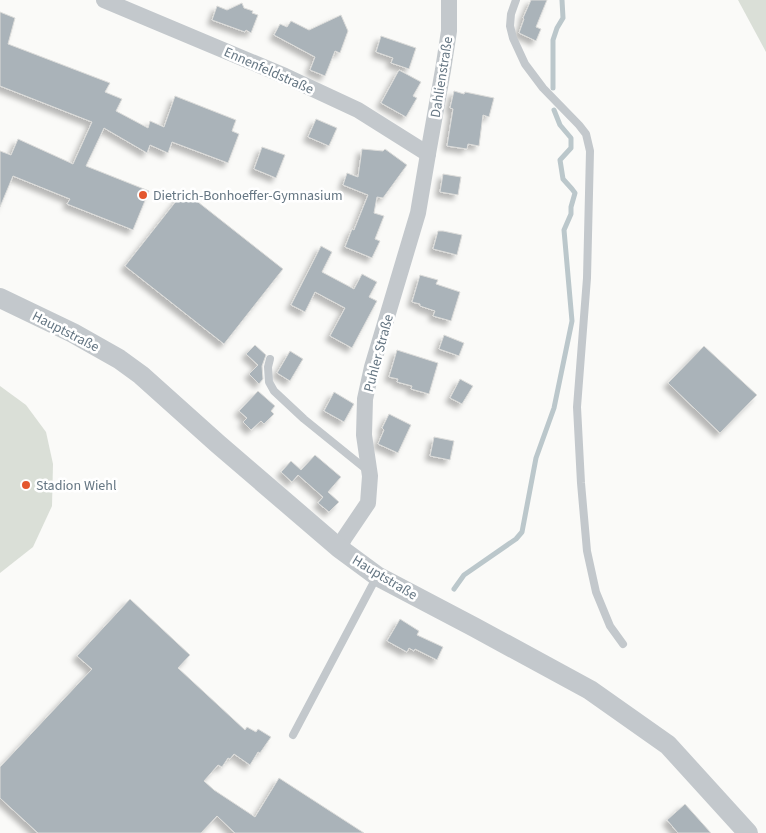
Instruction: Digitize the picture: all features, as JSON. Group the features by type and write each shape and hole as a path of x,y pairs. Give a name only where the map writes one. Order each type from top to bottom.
{"street":[{"name":"Ennenfeldstraße","path":"104,0 285,76 358,110 428,154"},
{"name":"Dahlienstraße","path":"428,154 445,60 449,30 449,0"},
{"name":"Puhler Straße","path":"339,548 368,502 370,473 364,435 365,399 372,367 418,213 428,154"},
{"name":"Hauptstraße","path":"0,298 73,333 118,359 141,375 339,548 377,576 590,690 668,745 748,833"}],"lane":[{"path":"516,0 511,14 510,26 525,64 543,88 586,134 590,151 587,278 577,407 581,483 587,551 596,592 610,626 623,644"},
{"path":"270,359 268,367 269,382 274,391 304,419 370,473"},
{"path":"293,735 377,576"}],"shaded area":[{"path":"738,0 766,0 766,52"},
{"name":"Stadion Wiehl","path":"0,386 26,405 46,432 53,464 52,506 33,547 0,573"}],"building":[{"path":"531,0 547,0 536,27 541,29 536,41 519,33"},
{"path":"242,3 244,8 258,15 251,33 212,20 217,6 227,10"},
{"path":"0,12 15,18 8,44 110,83 105,92 122,99 116,111 148,128 150,121 164,127 175,96 236,120 232,131 239,134 228,163 172,142 168,153 150,145 147,153 104,128 86,166 149,191 133,230 67,204 70,199 13,176 0,207 0,151 11,155 18,139 73,164 92,122 0,86"},
{"path":"341,15 348,31 340,53 335,51 325,76 310,70 315,57 274,35 280,24 287,27 291,21 309,30"},
{"path":"381,36 416,48 409,69 391,63 393,58 376,52"},
{"path":"399,70 421,82 413,96 417,98 406,117 381,103"},
{"path":"454,91 494,98 489,117 483,115 479,146 468,144 467,149 447,146 453,109 450,108"},
{"path":"316,119 337,128 329,146 308,137"},
{"path":"262,147 285,155 276,178 254,169"},
{"path":"362,149 383,151 385,149 407,165 383,198 377,197 374,213 384,216 375,239 380,241 372,258 345,247 368,195 343,185 347,173 358,177"},
{"path":"443,174 461,177 458,195 440,192"},
{"path":"184,191 283,269 224,344 125,266"},
{"path":"438,231 462,235 457,255 433,249"},
{"path":"321,246 332,252 322,272 354,289 362,274 377,282 369,297 377,301 352,348 330,336 345,308 315,292 305,312 291,305"},
{"path":"420,275 438,280 436,284 460,292 451,321 433,316 435,311 412,302"},
{"path":"444,335 464,343 459,356 439,349"},
{"path":"255,345 266,355 262,366 263,379 259,384 249,374 258,365 246,354"},
{"path":"704,346 757,395 720,433 668,383"},
{"path":"397,350 438,363 429,394 411,389 412,386 397,382 398,379 389,377"},
{"path":"290,351 303,359 290,381 277,373"},
{"path":"460,379 473,386 462,404 450,398"},
{"path":"258,391 275,406 271,411 274,414 264,424 261,421 251,430 243,422 247,418 239,411"},
{"path":"334,392 354,404 344,422 324,411"},
{"path":"389,414 411,425 398,453 378,444 384,430 382,428"},
{"path":"434,437 454,441 450,460 430,456"},
{"path":"315,455 341,477 328,492 339,502 329,512 318,503 323,497 298,475 292,482 281,472 291,461 301,470"},
{"path":"130,599 190,655 178,668 245,730 247,727 256,732 258,729 271,737 250,765 234,754 230,759 228,758 222,767 218,765 204,781 214,790 255,817 279,778 364,833 235,833 217,816 201,833 38,833 0,798 0,767 92,669 77,656"},
{"path":"400,619 419,631 417,635 443,647 437,660 415,649 414,651 409,648 407,652 387,641"},
{"path":"685,804 711,833 678,833 667,820"}],"waterway":[{"path":"553,88 553,40 563,18 562,0"},
{"path":"454,589 464,575 516,539 522,532 536,458 554,408 572,321 564,230 571,214 575,193 563,179 560,160 571,148 571,138 560,125 554,110"}],"place":[{"name":"Dietrich-Bonhoeffer-Gymnasium","path":"143,195"},
{"name":"Stadion Wiehl","path":"26,485"}]}
